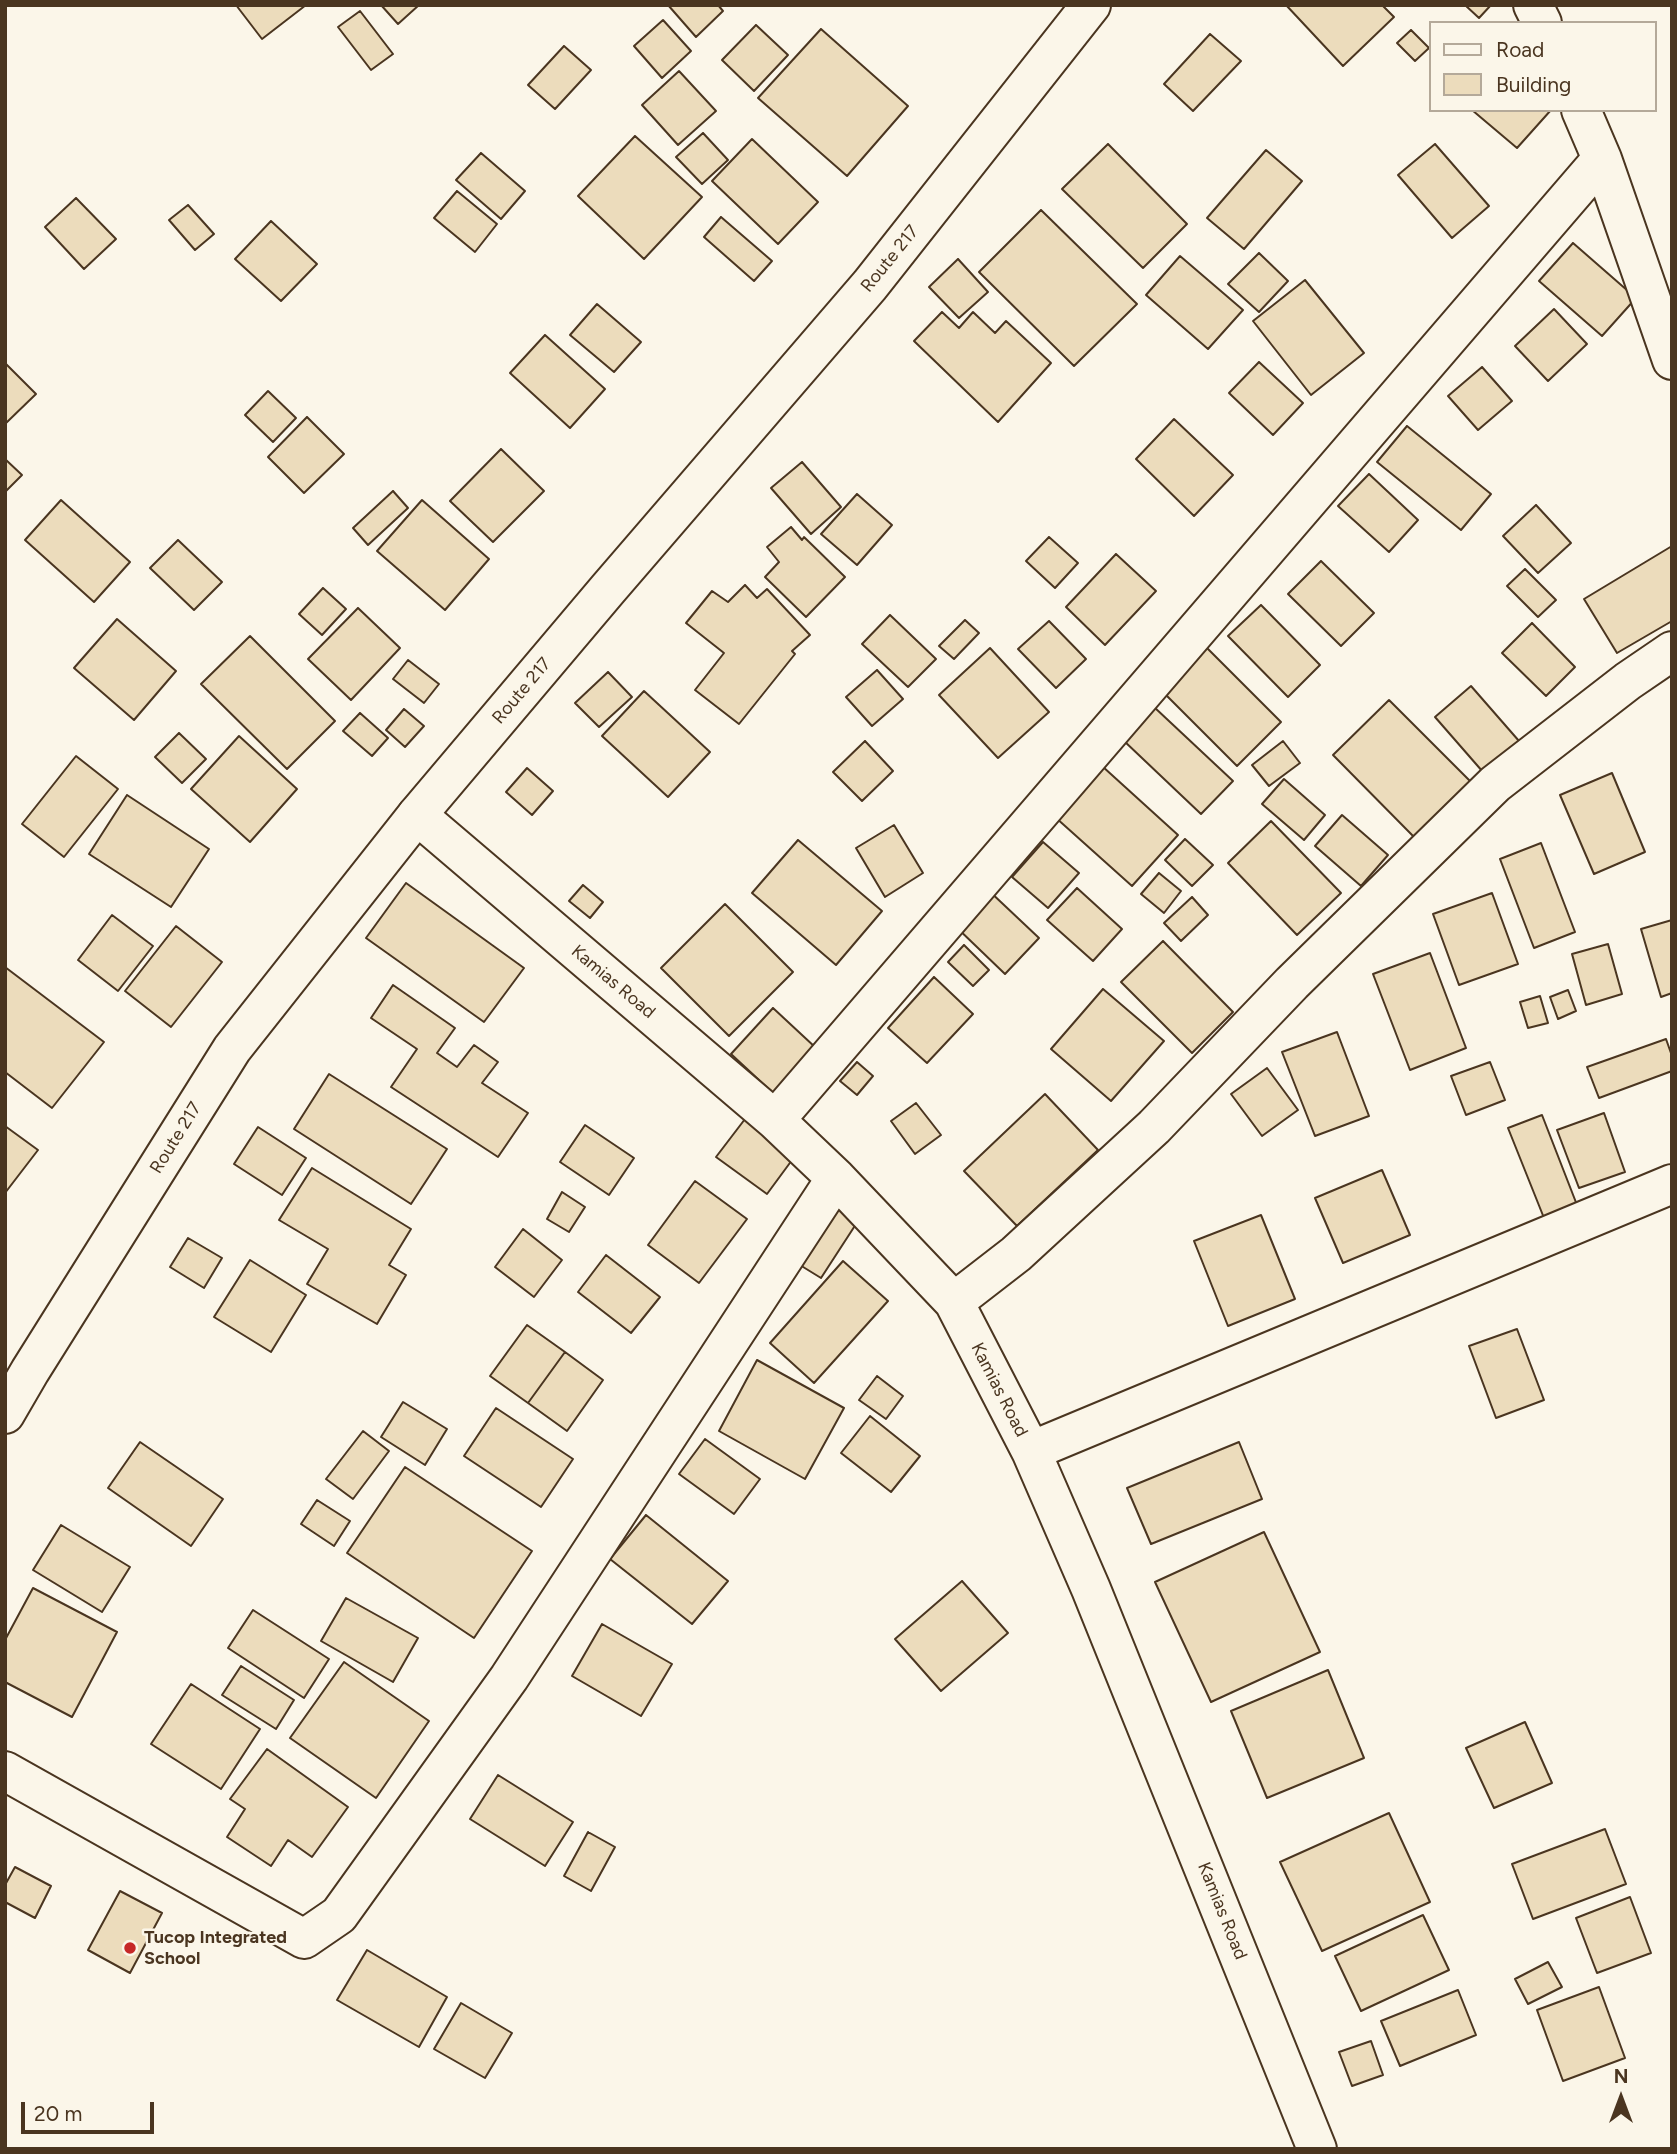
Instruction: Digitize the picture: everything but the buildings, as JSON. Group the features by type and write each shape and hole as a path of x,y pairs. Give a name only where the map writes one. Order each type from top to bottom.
{"street":[{"name":"Route 217","path":"5,1414 232,1049 417,815 870,285 1091,5"},
{"path":"1533,5 1541,21"},
{"path":"1582,112 1602,159 1672,360"},
{"path":"775,1120 1602,159"},
{"path":"954,1302 1016,1254 1154,1127 1292,983 1495,783 1628,681 1672,651"},
{"name":"Kamias Road","path":"417,815 775,1120 836,1178 954,1302 1031,1451 1101,1614 1317,2149"},
{"path":"5,1771 304,1939 339,1915 509,1678 836,1178"},
{"path":"1031,1451 1672,1184"}],"place":[{"name":"Tucop Integrated School","path":"130,1948"}]}
